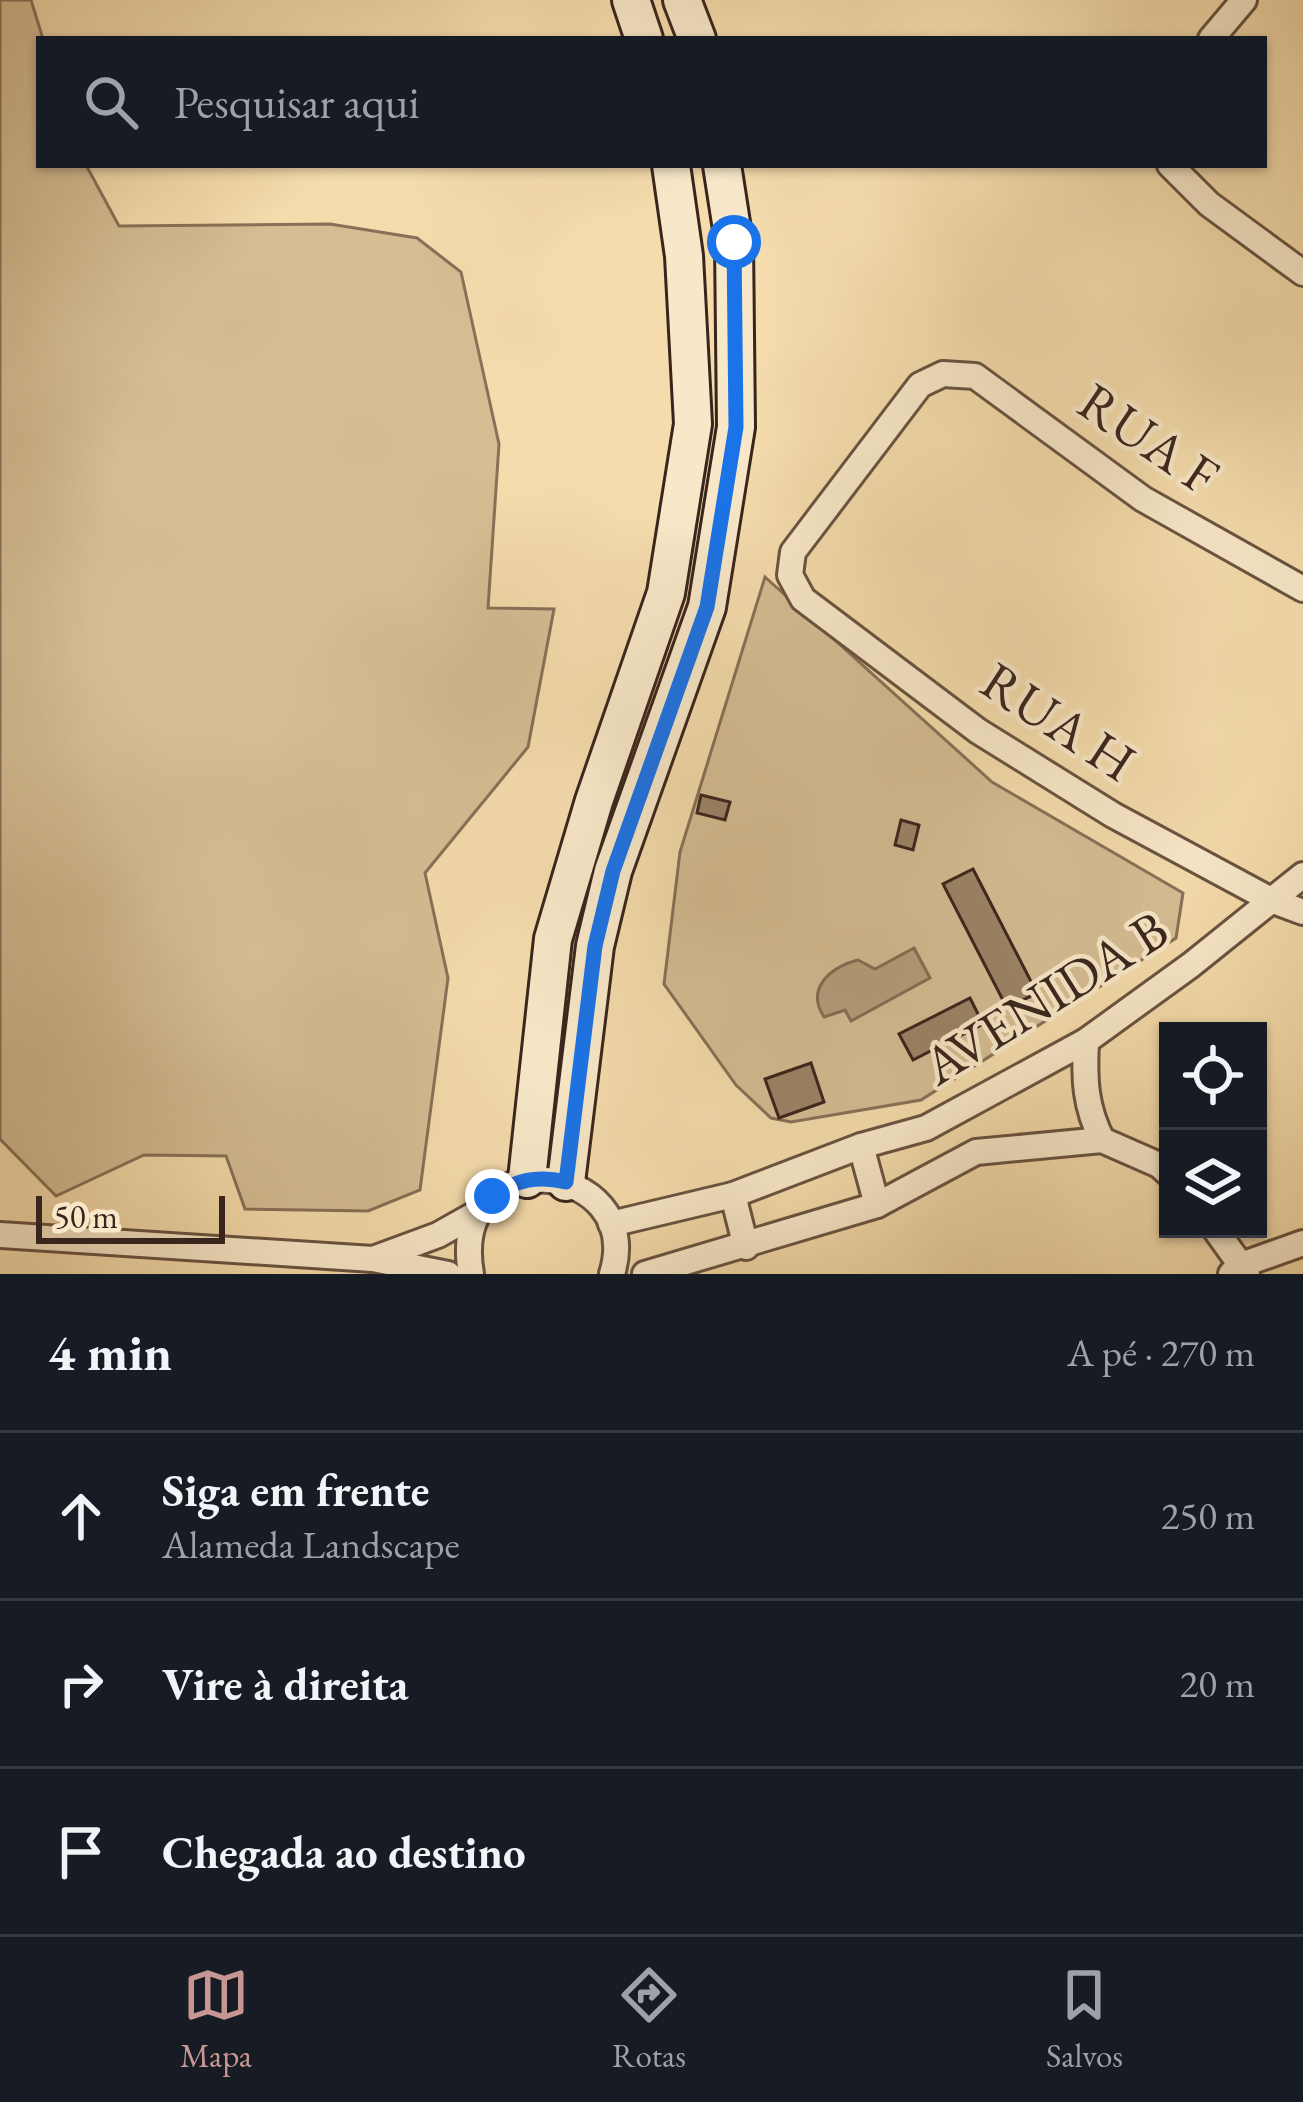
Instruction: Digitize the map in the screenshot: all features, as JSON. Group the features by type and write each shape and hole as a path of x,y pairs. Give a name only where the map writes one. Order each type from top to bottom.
{"street":[{"path":"631,0 643,36"},
{"path":"682,0 697,36"},
{"path":"1214,36 1244,0"},
{"path":"526,1179 554,939 594,801 666,592 693,424 684,256 671,168"},
{"path":"566,1182 595,946 613,871 707,607 736,427 734,242 722,168"},
{"path":"1173,168 1209,204 1303,273"},
{"name":"RUA H","path":"943,374 920,385 793,552 790,575 803,599 978,731 1113,815 1271,900 1303,912"},
{"name":"RUA F","path":"943,374 975,376 1143,499 1303,590"},
{"name":"AVENIDA B","path":"610,1224 734,1195 861,1146 926,1127 1086,1041 1303,875"},
{"path":"1086,1041 1084,1083 1089,1114 1102,1140"},
{"name":"AVENIDA B","path":"645,1274 878,1205 976,1152 1102,1140 1159,1165"},
{"path":"861,1146 878,1205"},
{"path":"471,1274 467,1253 479,1211 492,1196 526,1179 546,1177 585,1191 610,1224 616,1243 612,1274"},
{"path":"734,1195 746,1246"},
{"path":"374,1259 438,1234 479,1211"},
{"path":"0,1235 374,1259 448,1274"},
{"path":"1220,1238 1240,1271 1303,1243"}],"shaded area":[{"path":"0,0 31,0 42,36 36,36 36,168 88,168 119,226 330,224 417,238 461,272 499,444 488,608 554,609 528,747 425,873 448,978 420,1190 368,1211 245,1209 226,1156 144,1155 56,1196 0,1139"},
{"path":"765,577 992,782 1183,893 1176,938 921,1100 791,1122 771,1118 736,1085 664,984 680,852"},
{"path":"914,948 930,978 851,1021 845,1010 824,1017 819,988 830,973 858,960 875,969"}],"building":[{"path":"701,795 730,802 725,820 697,813"},
{"path":"901,820 919,825 913,850 895,845"},
{"path":"973,869 1037,993 1007,1008 943,884"},
{"path":"970,998 983,1024 913,1060 899,1034"},
{"path":"811,1063 824,1102 779,1118 765,1079"}],"route":[{"path":"492,1196 526,1179 566,1182 595,946 613,871 707,607 736,427 734,242"}]}
